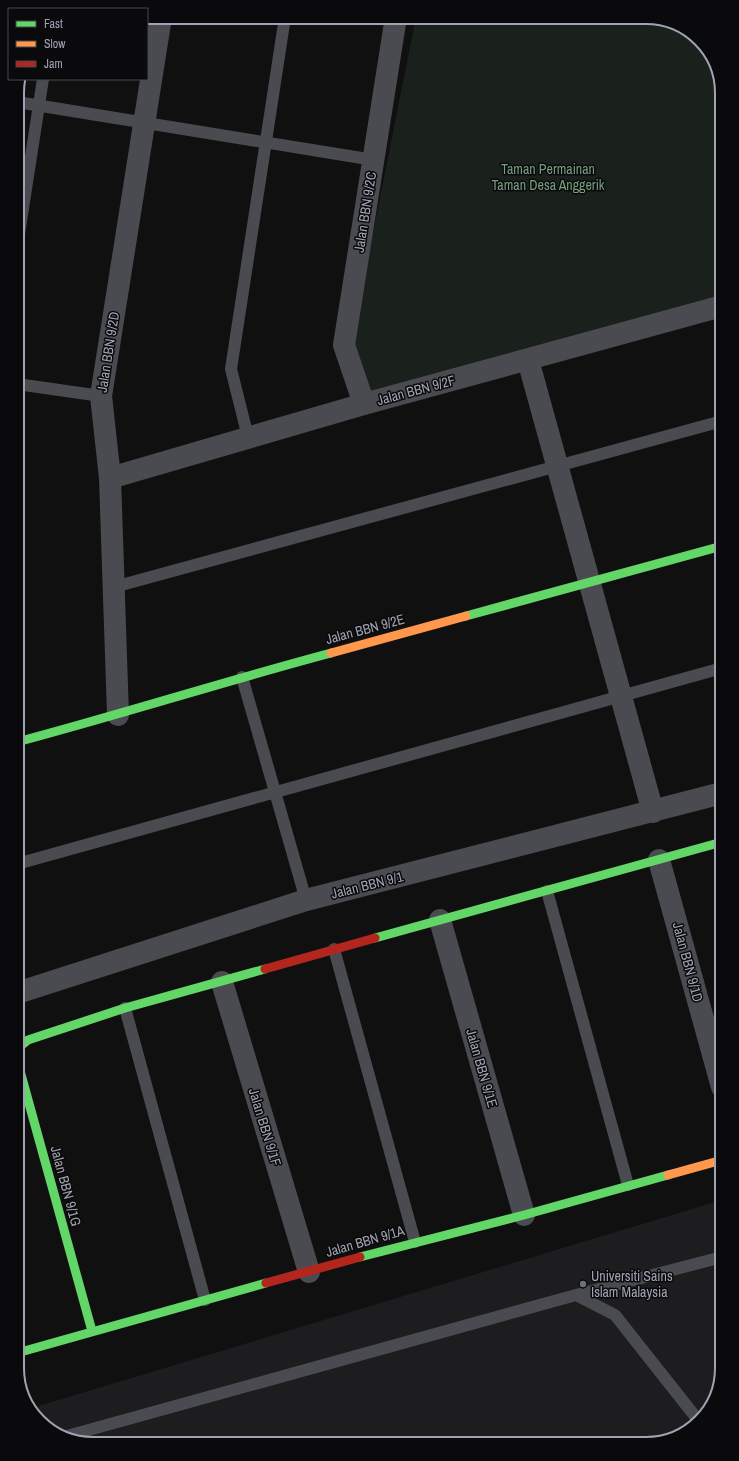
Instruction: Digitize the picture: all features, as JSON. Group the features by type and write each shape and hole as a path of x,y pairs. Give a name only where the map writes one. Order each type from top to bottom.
{"street":[{"name":"Jalan BBN 9/2D","path":"118,715 110,478 101,396 160,24"},
{"name":"Jalan BBN 9/2C","path":"364,404 344,345 395,24"},
{"name":"Jalan BBN 9/2F","path":"110,478 364,404 715,308"},
{"path":"528,360 653,812"},
{"name":"Jalan BBN 9/2E","path":"24,740 118,715 242,677 715,548"},
{"name":"Jalan BBN 9/1","path":"24,991 306,900 715,795"},
{"path":"124,1008 715,844"},
{"name":"Jalan BBN 9/1D","path":"660,860 715,1061"},
{"name":"Jalan BBN 9/1E","path":"440,920 524,1215"},
{"name":"Jalan BBN 9/1F","path":"222,982 309,1272"},
{"name":"Jalan BBN 9/1G","path":"24,1043 28,1040 124,1008"},
{"name":"Jalan BBN 9/1G","path":"24,1085 92,1331"},
{"name":"Jalan BBN 9/1A","path":"24,1351 415,1242 524,1215 715,1162"}],"lane":[{"path":"248,437 231,369 267,144 284,24"},
{"path":"24,204 43,80"},
{"path":"24,103 267,144 374,160"},
{"path":"24,385 101,396"},
{"path":"114,587 715,423"},
{"path":"24,862 715,670"},
{"path":"242,677 306,900"},
{"path":"547,891 628,1185"},
{"path":"334,949 415,1242"},
{"path":"124,1008 205,1300"},
{"path":"73,1434 576,1295 715,1259"},
{"path":"576,1295 614,1316 695,1416"}],"shaded area":[{"name":"Universiti Sains Islam Malaysia","path":"715,1202 714,1381 708,1398 698,1413 688,1423 672,1432 659,1436 89,1437 75,1435 59,1428 44,1417 36,1407"}],"green space":[{"name":"Taman Permainan Taman Desa Anggerik","path":"415,24 650,24 659,25 676,31 695,44 701,51 710,67 714,80 715,93 715,298 370,393 351,343"}],"traffic: fast":[{"path":"466,616 715,548"},
{"path":"24,740 331,653"},
{"path":"375,938 715,844"},
{"path":"24,1043 28,1040 125,1008 265,969"},
{"path":"24,1085 92,1331"},
{"path":"360,1257 524,1215 668,1175"},
{"path":"24,1351 266,1283"}],"traffic: slow":[{"path":"331,653 466,616"},
{"path":"668,1175 715,1162"}],"traffic: jam":[{"path":"265,969 375,938"},
{"path":"266,1283 360,1257"}],"place":[{"name":"Universiti Sains Islam Malaysia","path":"583,1284"}]}
